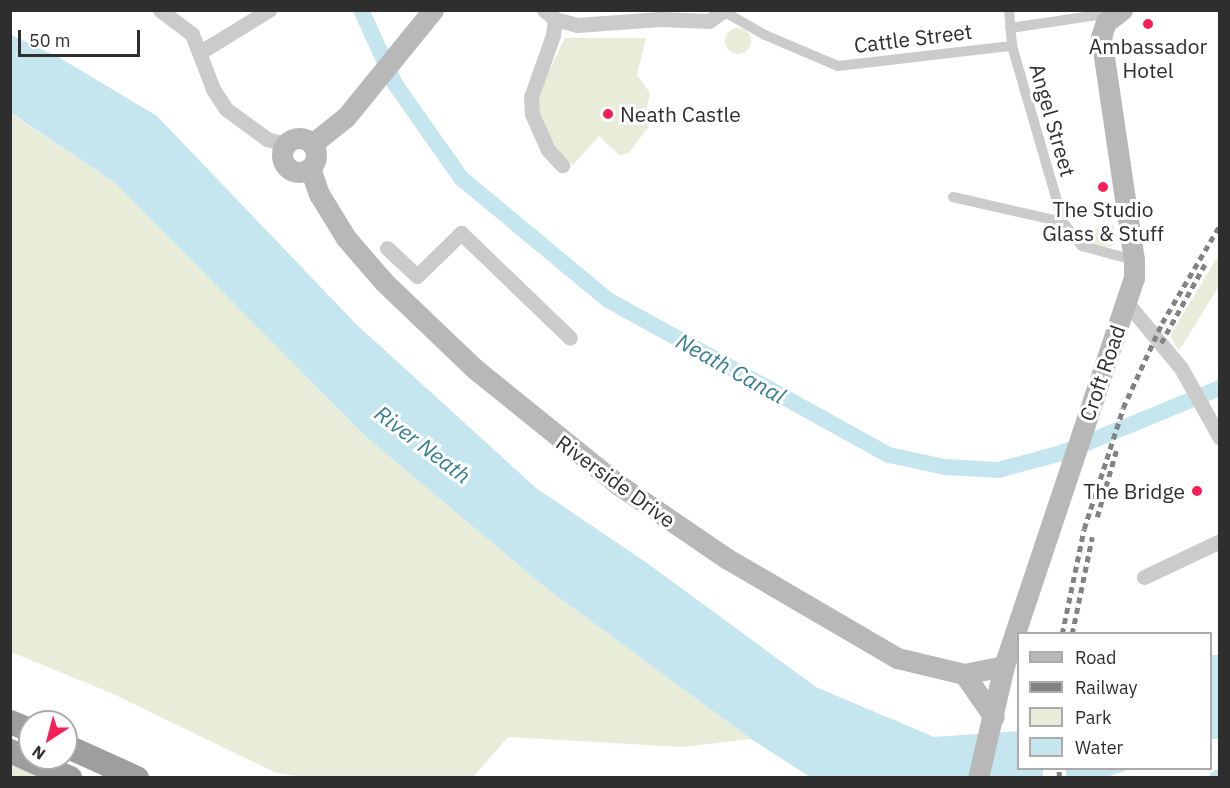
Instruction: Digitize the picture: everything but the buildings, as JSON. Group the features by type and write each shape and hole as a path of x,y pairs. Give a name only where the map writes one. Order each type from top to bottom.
{"highway":[{"path":"10,751 70,777"},
{"path":"78,751 137,777"}],"main road":[{"name":"Croft Road","path":"978,777 993,722 1004,666 1063,485 1127,303 1134,260 1101,38 1106,22 1118,11"},
{"path":"310,168 299,172 284,165 281,154 286,144 296,138 312,144 346,117 429,18"},
{"name":"Riverside Drive","path":"312,144 315,159 310,168 319,194 346,238 384,282 443,341 562,442 674,524 871,645 918,666 964,675 1004,666"},
{"path":"964,675 993,722"}],"street":[{"path":"160,10 179,21 202,51 205,70 226,109 267,139 286,144"},
{"path":"202,51 269,10"},
{"name":"Angel Street","path":"1009,10 1012,46 1063,222"},
{"path":"549,15 577,25 660,19 709,21 723,11"},
{"name":"Cattle Street","path":"723,11 805,54 838,66 1012,46"},
{"path":"1010,28 1118,11"},
{"path":"549,15 553,35 531,97 532,114 548,150 562,165"},
{"path":"953,197 1063,222 1082,246 1134,260"},
{"path":"387,248 417,276 461,233 570,338"},
{"path":"1127,303 1189,381 1220,438"},
{"path":"1144,577 1220,541"}],"green space":[{"path":"738,28 747,32 751,41 747,50 738,54 729,50 725,41 729,32"},
{"path":"565,38 646,38 637,75 650,93 645,117 649,126 629,153 619,155 599,136 573,165 555,148 539,121 536,97"},
{"path":"10,113 114,182 365,436 546,588 751,739 683,747 508,737 473,777 311,778 276,773 111,693 11,652"},
{"path":"1114,225 1114,245 1098,249 1090,244 1083,232"},
{"path":"1219,254 1219,286 1179,351 1170,336"},
{"path":"11,763 18,766 18,770 28,770 45,777 11,777"}],"water":[{"name":"River Neath","path":"11,35 60,58 157,116 356,324 536,488 647,563 816,687 934,737 1017,731 1017,770 1128,770 1103,778 810,777 751,739 546,588 365,436 114,182 11,113"},
{"path":"1212,655 1219,655 1219,739 1212,739"}],"pier":[{"path":"1043,770 1066,770 1066,777 1043,777"}],"waterway":[{"name":"Neath Canal","path":"361,10 395,84 461,178 608,300 889,455 945,467 998,470 1062,453 1220,388"}],"railway":[{"path":"1062,632 1084,529 1123,408 1162,323 1220,225"},
{"path":"1161,343 1205,264"},
{"path":"1097,517 1116,451"},
{"path":"1072,632 1092,537"},
{"path":"1059,770 1059,778"}],"place":[{"name":"Ambassador Hotel","path":"1148,24"},
{"name":"Neath Castle","path":"608,114"},
{"name":"The Studio Glass & Stuff","path":"1103,187"},
{"name":"The Bridge","path":"1197,491"}]}
